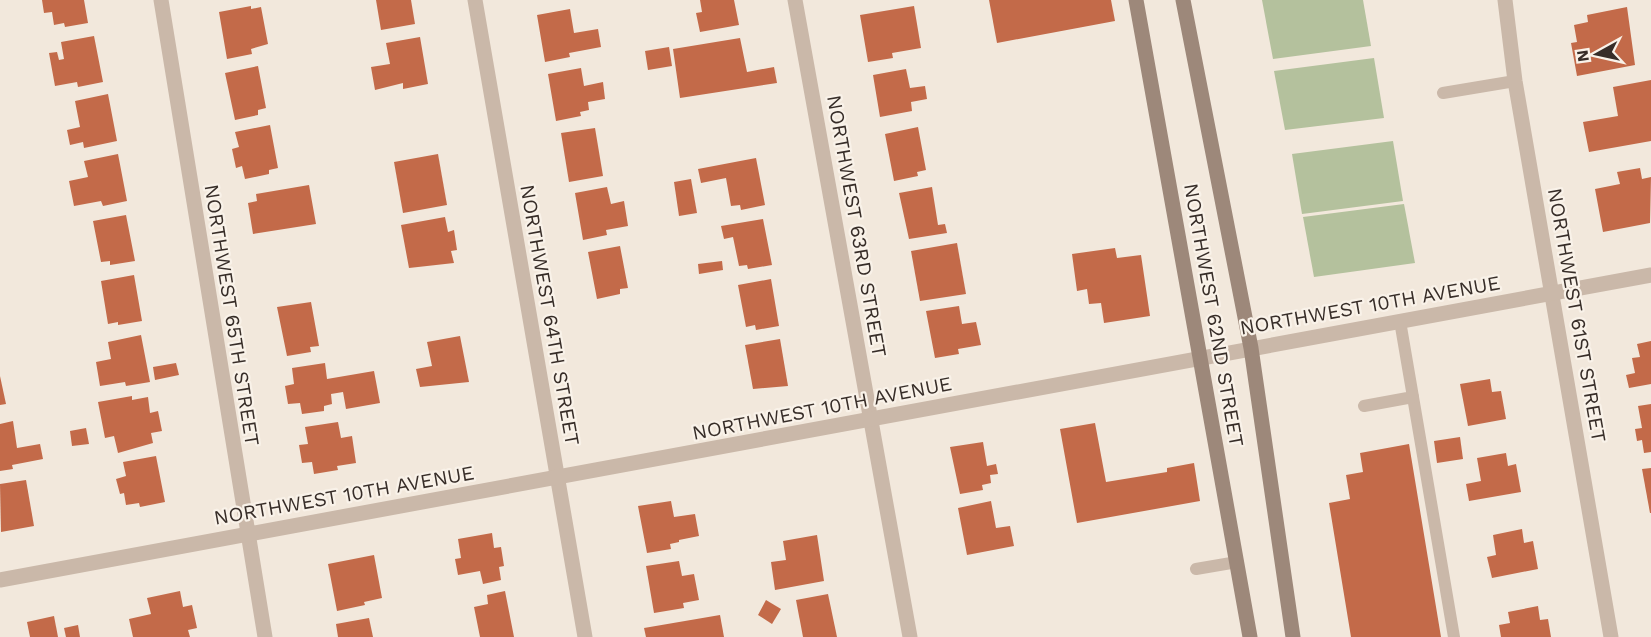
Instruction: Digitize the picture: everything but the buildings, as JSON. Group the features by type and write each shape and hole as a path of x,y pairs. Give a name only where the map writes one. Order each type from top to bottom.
{"main road":[{"name":"NORTHWEST 62ND STREET","path":"1136,0 1250,637"},
{"name":"NORTHWEST 62ND STREET","path":"1183,0 1251,348 1293,637"}],"street":[{"name":"NORTHWEST 65TH STREET","path":"160,0 246,533 265,637"},
{"name":"NORTHWEST 64TH STREET","path":"475,0 585,637"},
{"name":"NORTHWEST 63RD STREET","path":"795,0 910,637"},
{"name":"NORTHWEST 61ST STREET","path":"1505,0 1515,81 1611,637"},
{"name":"NORTHWEST 10TH AVENUE","path":"0,580 871,420 1201,356 1651,275"}],"lane":[{"path":"1443,93 1515,81"},
{"path":"1401,321 1454,637"},
{"path":"1364,406 1413,397"},
{"path":"1196,569 1237,562"}],"green space":[{"path":"1262,0 1363,0 1371,46 1273,59"},
{"path":"1374,58 1384,118 1285,130 1274,71"},
{"path":"1393,141 1403,201 1302,214 1292,154"},
{"path":"1404,204 1415,263 1314,277 1303,217"}]}
